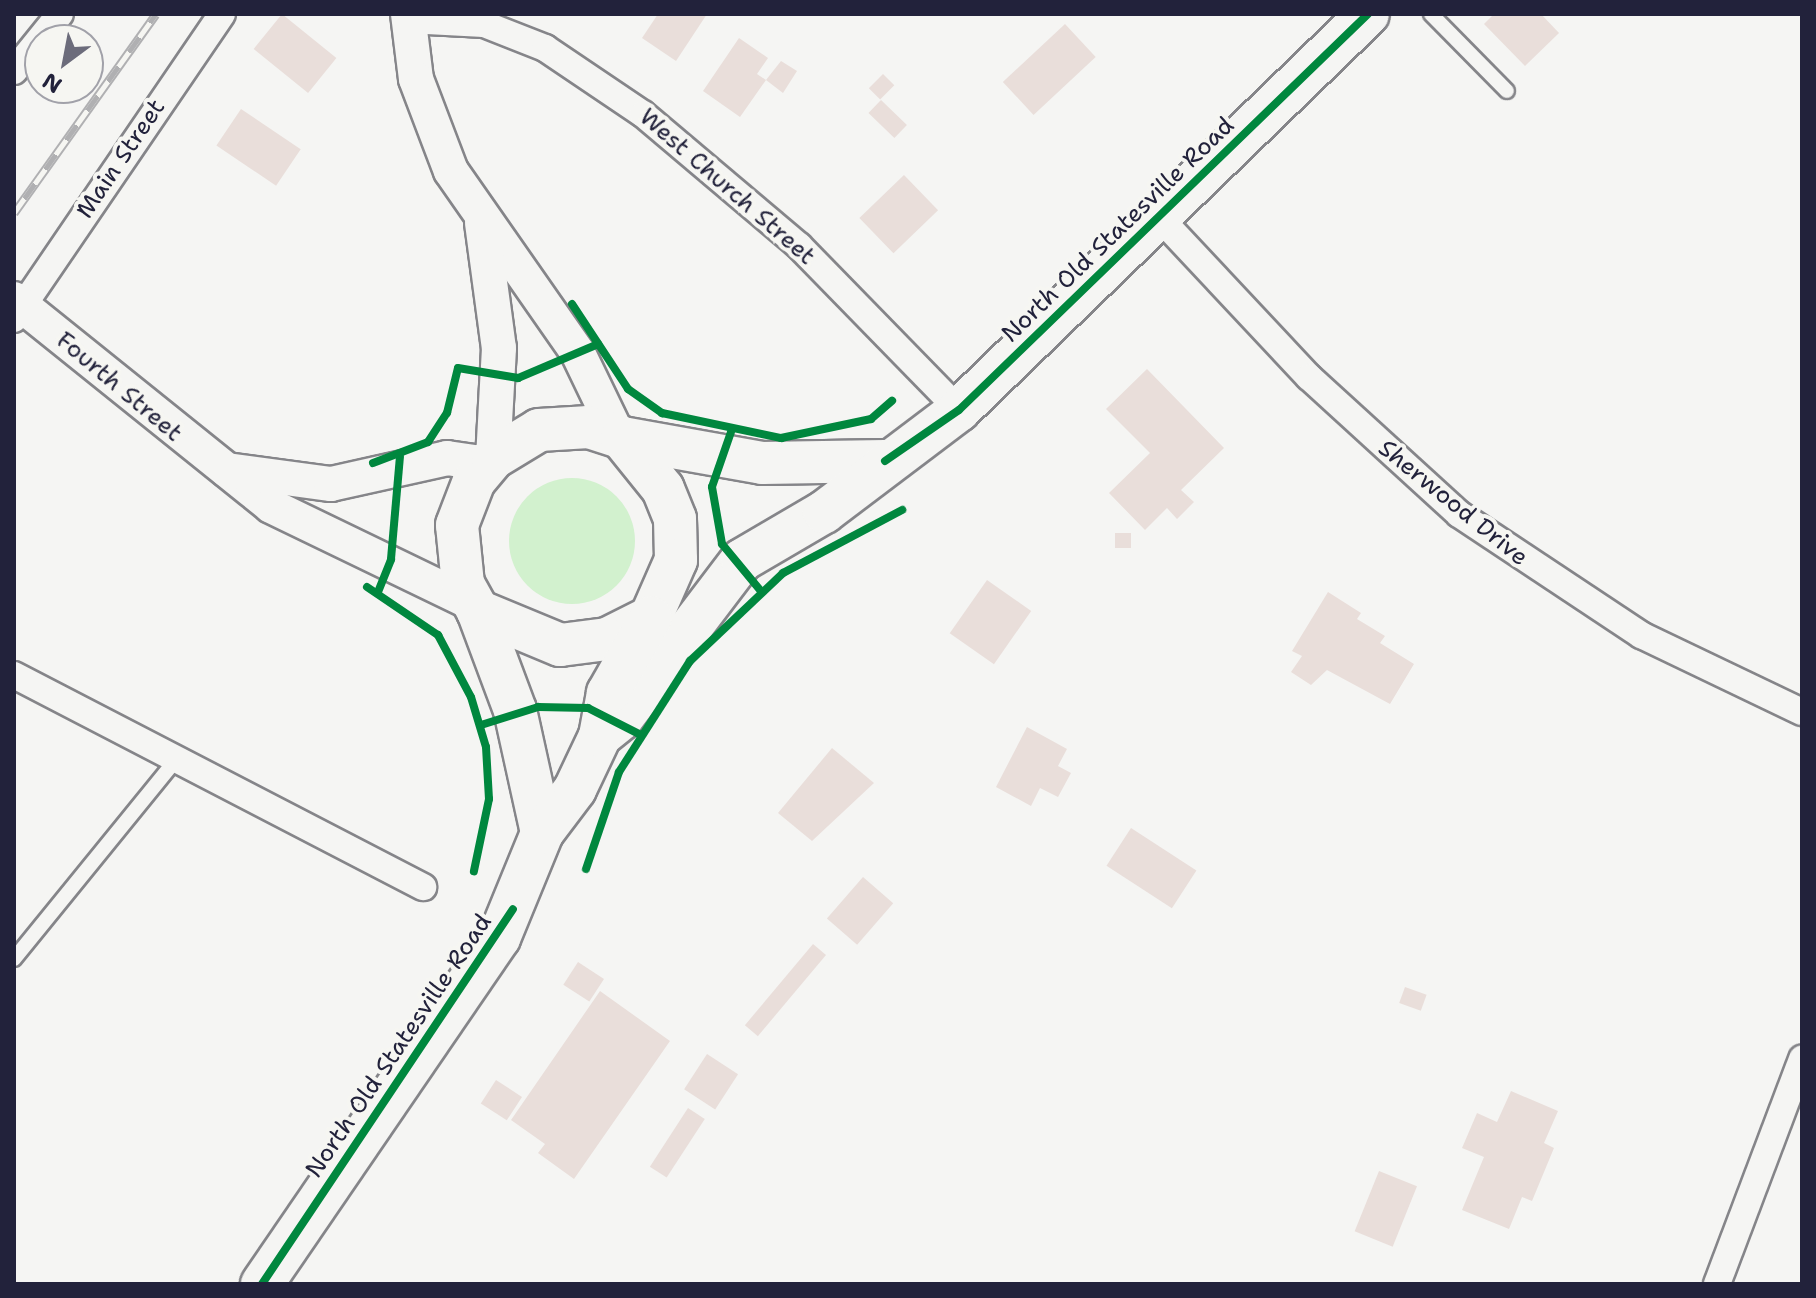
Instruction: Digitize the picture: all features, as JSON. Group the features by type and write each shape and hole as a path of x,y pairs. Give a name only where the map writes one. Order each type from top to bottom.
{"main road":[{"name":"North Old Statesville Road","path":"600,736 622,718 742,560 824,512 885,461 959,410 1368,14"},
{"path":"542,833 515,710 456,550 457,525 490,461 539,430 589,427 619,436 762,463 885,461"},
{"path":"475,607 560,645 607,639 657,608 676,560 675,519 663,489 619,436"},
{"name":"North Old Statesville Road","path":"262,1284 499,938 542,833 575,789 600,736 608,693 657,608 717,562 742,560"}],"street":[{"path":"14,71 60,14"},
{"name":"Main Street","path":"17,308 222,14"},
{"path":"408,17 432,133 482,223 553,314 601,391 619,436"},
{"name":"West Church Street","path":"408,17 484,24 545,48 643,114 799,246 959,410"},
{"name":"Sherwood Drive","path":"1160,218 1309,377 1459,514 1641,635 1802,712"},
{"path":"227,470 331,484 447,458 490,461 499,348 482,223"},
{"name":"Fourth Street","path":"17,308 271,506 475,607"},
{"path":"14,675 423,887"},
{"path":"1717,1284 1802,1059"}],"lane":[{"path":"1431,14 1507,91"},
{"path":"14,959 176,760"}],"green space":[{"path":"572,478 596,482 617,496 631,517 635,541 631,565 617,586 596,600 572,604 548,600 527,586 513,565 509,541 513,517 527,496 548,482"}],"building":[{"path":"282,14 336,58 308,93 254,49"},
{"path":"658,14 707,14 676,61 642,38"},
{"path":"1494,14 1541,14 1559,33 1525,66 1484,24"},
{"path":"1065,24 1096,57 1034,115 1003,82"},
{"path":"739,38 768,58 757,74 766,80 740,117 703,91"},
{"path":"781,61 797,71 783,93 766,80"},
{"path":"883,74 894,85 880,99 869,88"},
{"path":"881,100 907,125 894,138 868,113"},
{"path":"241,109 301,149 276,186 216,145"},
{"path":"904,175 938,210 893,253 859,218"},
{"path":"1147,369 1224,448 1181,490 1194,502 1177,519 1167,508 1145,530 1109,493 1150,453 1106,409"},
{"path":"1115,533 1131,533 1131,548 1115,548"},
{"path":"987,580 1031,611 994,664 950,633"},
{"path":"1328,592 1361,613 1357,619 1385,636 1380,643 1414,664 1390,704 1327,670 1311,685 1291,672 1302,656 1292,651"},
{"path":"1027,727 1067,749 1058,766 1071,773 1058,797 1040,788 1031,806 996,787"},
{"path":"832,748 874,783 812,841 778,813"},
{"path":"1131,828 1196,870 1172,908 1106,866"},
{"path":"863,877 893,903 857,945 827,919"},
{"path":"813,944 826,955 758,1036 745,1025"},
{"path":"578,962 604,979 589,1002 563,985"},
{"path":"1405,987 1427,995 1421,1011 1399,1003"},
{"path":"600,991 670,1041 574,1179 538,1153 545,1144 511,1120"},
{"path":"707,1054 738,1074 715,1109 684,1089"},
{"path":"496,1080 522,1097 507,1120 481,1103"},
{"path":"1511,1091 1558,1111 1544,1143 1554,1148 1532,1201 1522,1197 1509,1229 1462,1210 1484,1157 1462,1148 1477,1113 1497,1122"},
{"path":"688,1108 705,1119 667,1178 650,1167"},
{"path":"1379,1171 1417,1186 1393,1247 1355,1231"}],"railway":[{"path":"14,213 156,14"}],"cycle path":[{"path":"885,461 959,410 1368,14"},
{"path":"572,304 628,389 662,413 781,438 871,419 892,401"},
{"path":"373,463 428,442 447,413 458,368 518,378 598,344"},
{"path":"731,432 712,487 722,544 760,590"},
{"path":"378,592 391,559 400,456"},
{"path":"586,869 619,772 690,661 783,573 902,510"},
{"path":"367,587 438,635 471,697 486,747 489,799 474,871"},
{"path":"481,725 538,707 588,708 639,734"},
{"path":"262,1284 513,909"}]}
